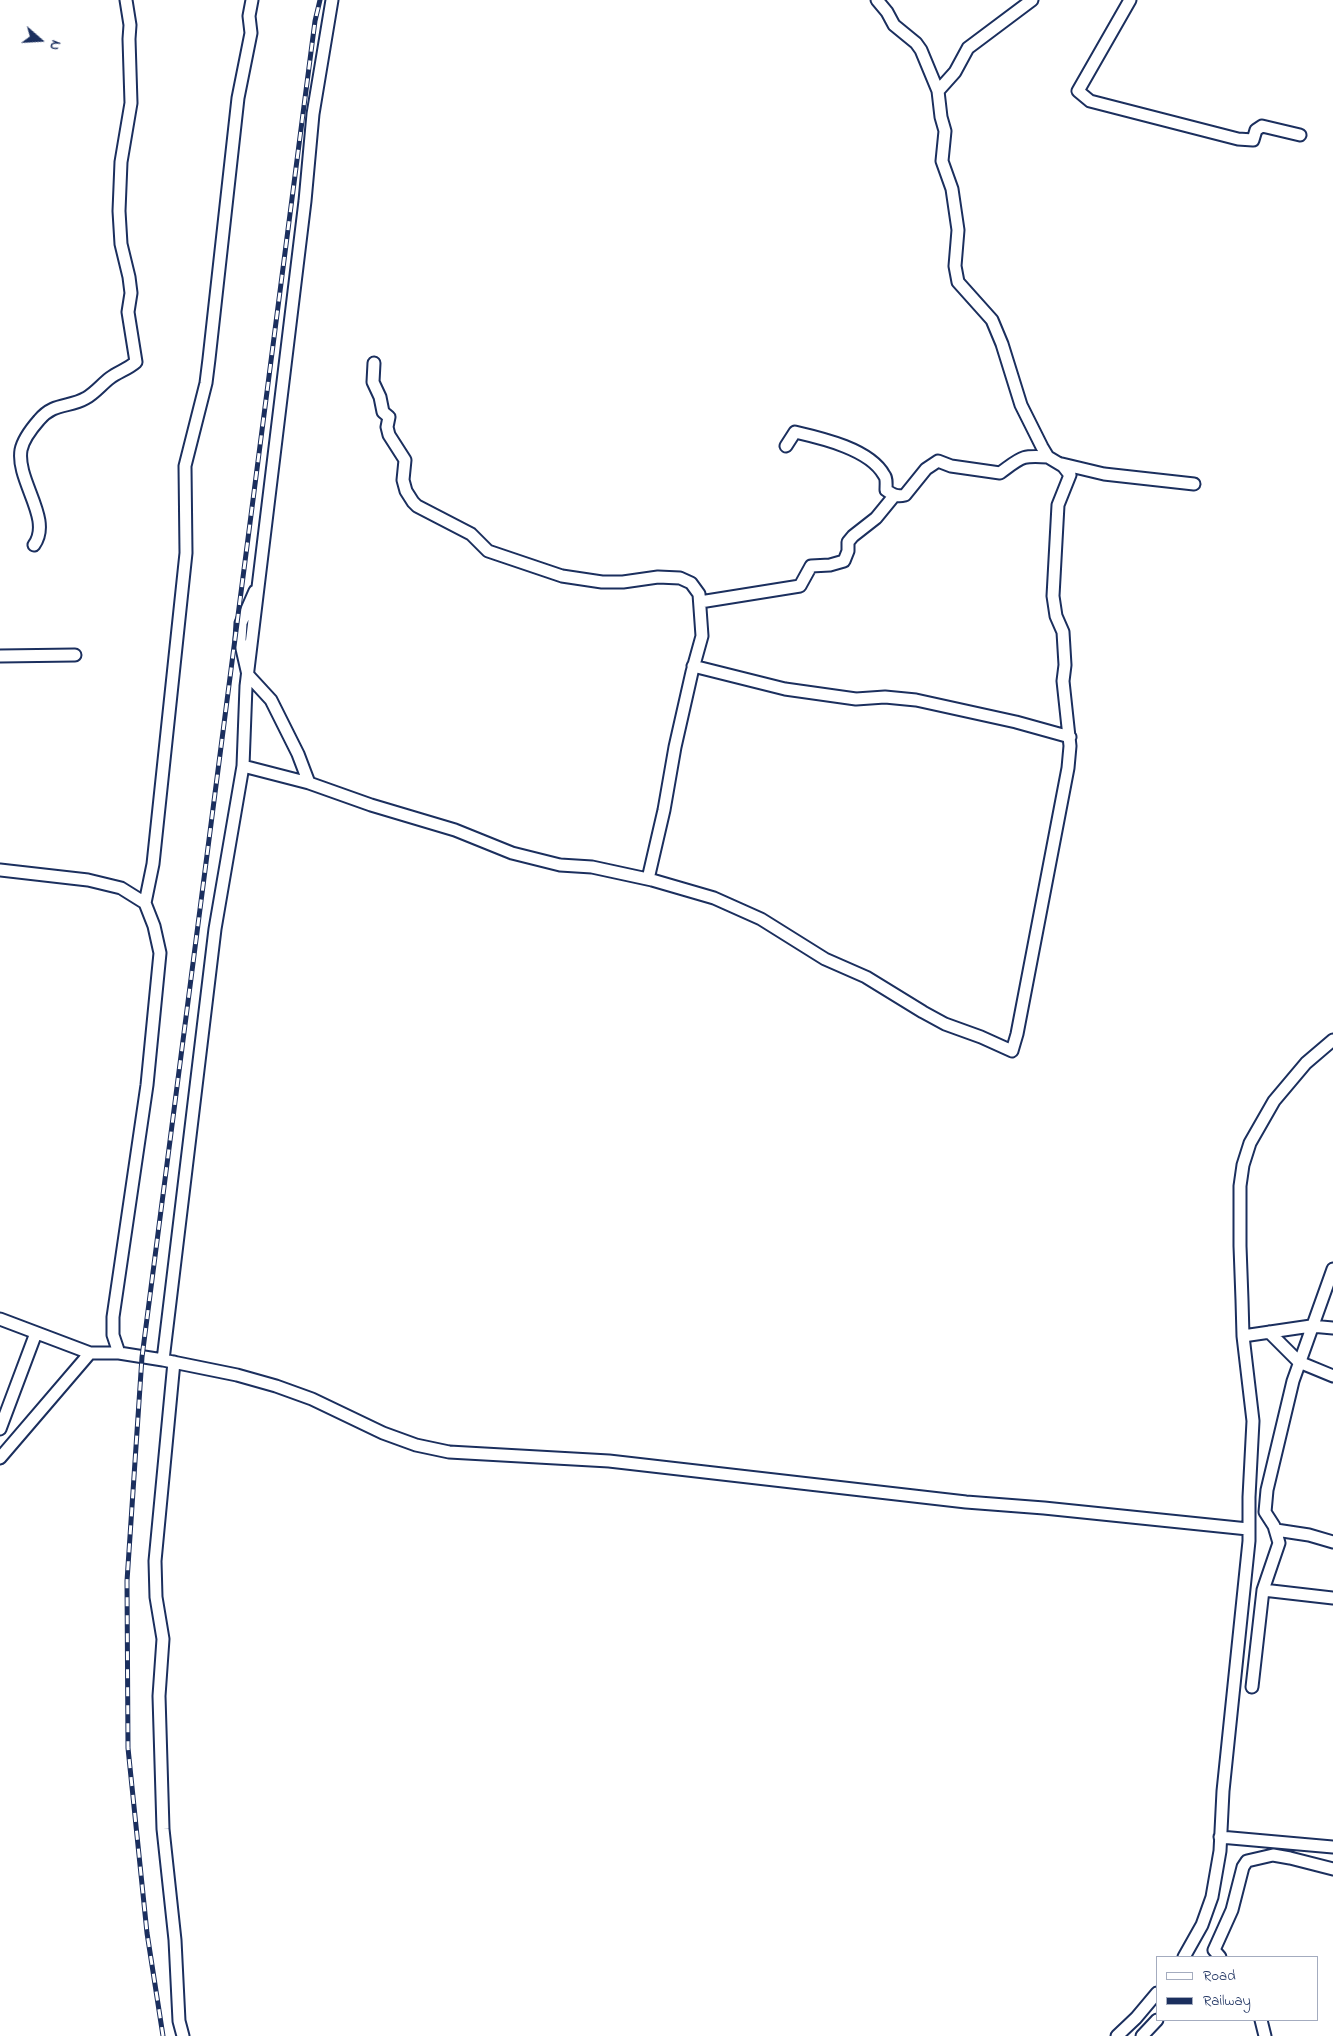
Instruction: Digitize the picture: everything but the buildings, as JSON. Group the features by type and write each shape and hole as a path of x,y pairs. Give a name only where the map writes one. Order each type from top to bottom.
{"street":[{"path":"34,545 38,539 41,527 23,472 20,456 24,440 39,420 51,409 87,398 111,377 136,362 128,312 131,293 122,244 119,211 121,162 131,104 130,24 126,0"},
{"path":"119,1353 113,1335 113,1317 147,1085 160,953 154,926 145,903 153,864 182,603 186,553 185,466 208,367 238,98 251,33 249,16 252,0"},
{"path":"183,2036 180,2021 163,1829 159,1696 163,1639 156,1597 155,1561 169,1361 215,930 243,766 246,686 305,201 313,114 332,0"},
{"path":"243,766 309,783 370,805 454,830 512,853 560,866 592,867 648,879 714,898 761,919 825,958 866,977 945,1024 1012,1051 1017,1034 1068,768 1070,737 1063,681 1065,665 1063,632 1056,616 1054,596 1058,505 1070,475 1067,470 1053,460 1021,405 1002,344 992,320 958,282 955,266 958,230 952,189 942,161 945,131 941,117 938,91 921,50 916,43 894,25 887,12 877,0"},
{"path":"938,91 955,72 968,48 1032,0"},
{"path":"1130,0 1078,91 1090,101 1238,139 1253,140 1256,130 1262,126 1300,135"},
{"path":"374,363 373,382 380,397 383,412 389,417 387,427 389,435 404,457 403,480 406,491 416,506 471,534 492,553 562,576 602,582 623,582 658,577 680,578 691,583 699,594 702,636 693,666 648,879"},
{"path":"786,446 795,432 832,440 872,460 885,476 886,490 894,496 905,495 926,469 938,462 951,466 1000,473 1028,455 1104,474 1194,484"},
{"path":"700,602 800,586 811,566 830,565 844,560 848,551 848,542 876,518 894,496"},
{"path":"0,656 75,655"},
{"path":"693,666 740,679 793,690 856,699 885,697 916,700 1016,722 1070,737"},
{"path":"248,675 271,700 298,754 309,783"},
{"path":"0,870 88,880 121,888 145,903"},
{"path":"1185,1956 1202,1924 1212,1897 1220,1837 1249,1541 1253,1421 1243,1336 1240,1186 1243,1165 1250,1143 1274,1101 1306,1063 1333,1040"},
{"path":"1252,1687 1263,1590 1280,1543 1276,1530 1265,1512 1268,1490 1293,1380 1333,1269"},
{"path":"0,1319 90,1353 119,1353 169,1361 237,1375 276,1386 312,1399 416,1445 449,1452 609,1461 966,1502 1248,1529"},
{"path":"1243,1336 1311,1326 1333,1328"},
{"path":"1269,1332 1299,1362 1333,1376"},
{"path":"0,1429 36,1333"},
{"path":"0,1458 90,1353"},
{"path":"1276,1530 1309,1535 1333,1542"},
{"path":"1263,1590 1333,1598"},
{"path":"1220,1837 1333,1847"},
{"path":"1214,1955 1232,1910 1243,1867 1247,1861 1273,1855 1333,1869"},
{"path":"1117,2036 1136,2018 1156,1993"},
{"path":"1142,2036 1156,2021"},
{"path":"1261,2021 1265,2036"}],"railway":[{"path":"163,2036 147,1933 128,1748 127,1581 142,1357 315,21 320,0"}]}
